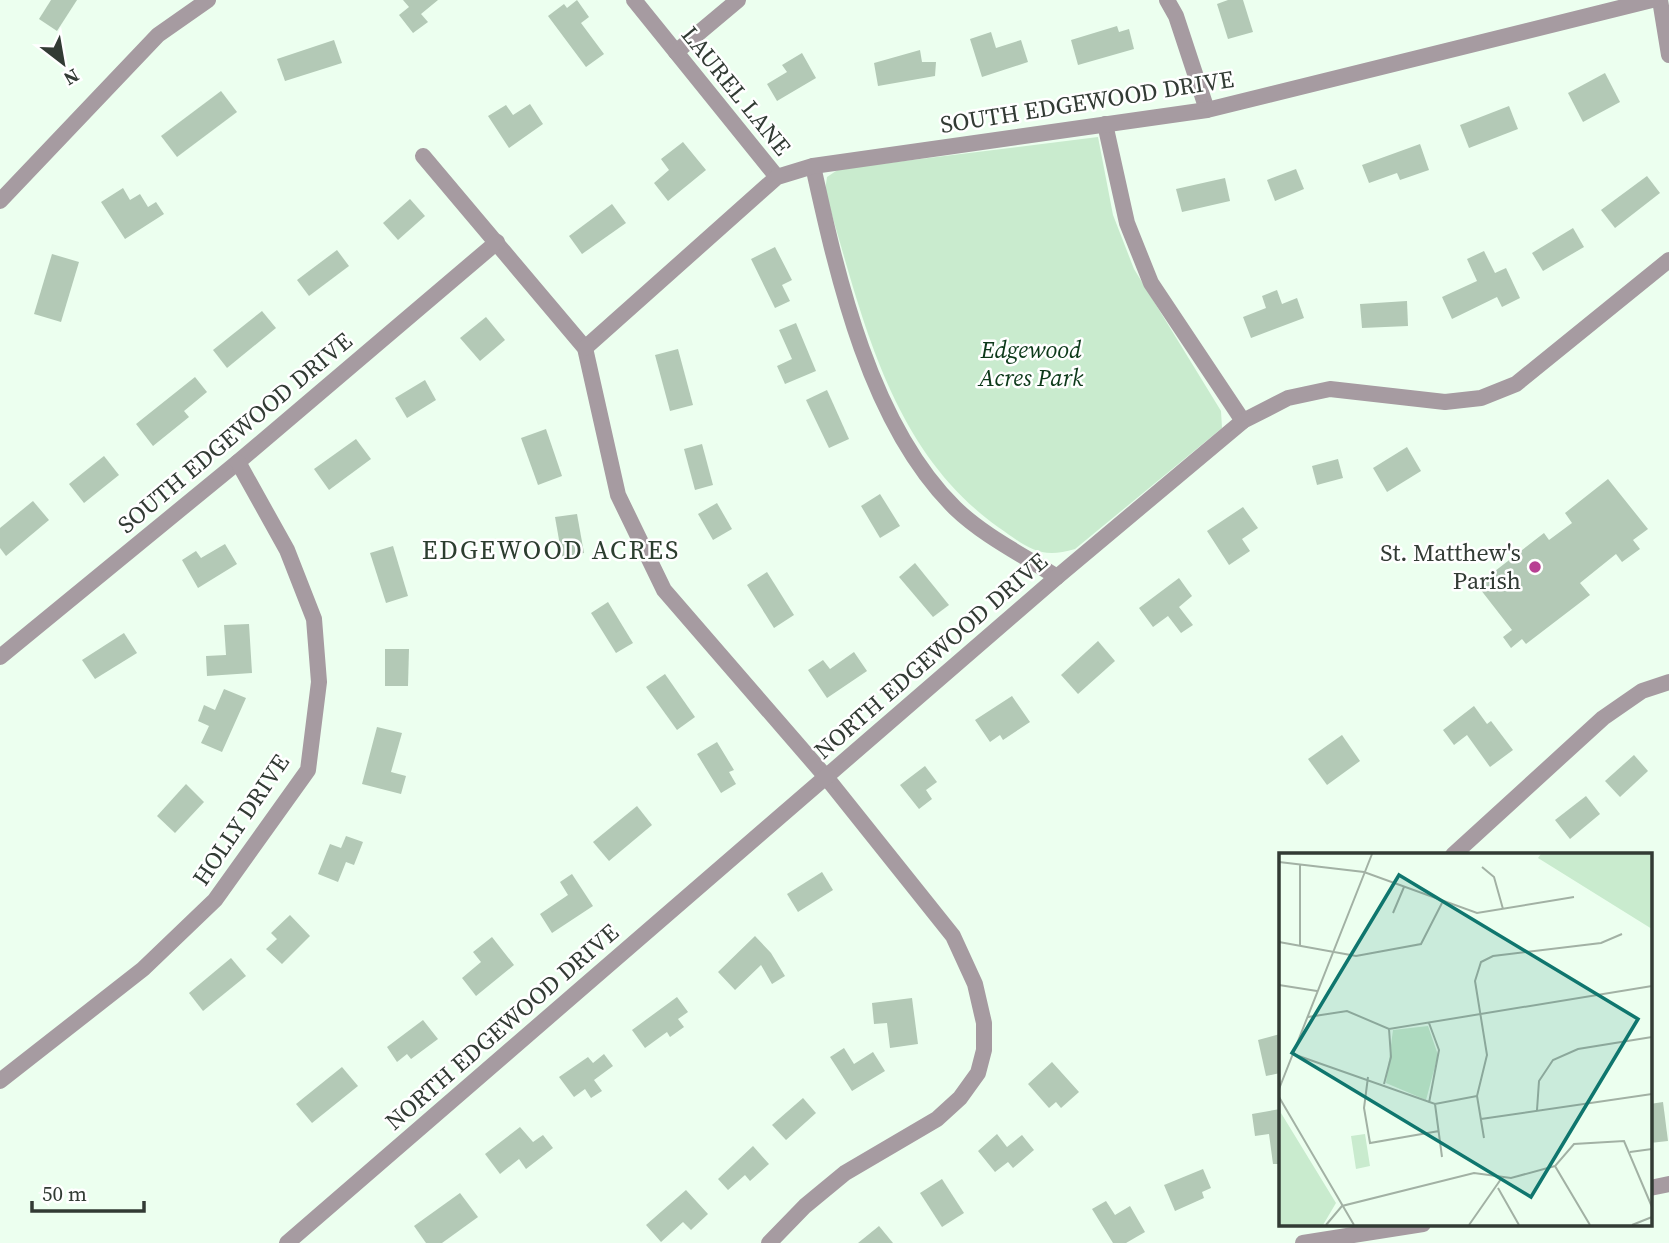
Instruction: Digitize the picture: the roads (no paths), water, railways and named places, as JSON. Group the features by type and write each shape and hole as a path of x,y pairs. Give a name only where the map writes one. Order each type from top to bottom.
{"street":[{"path":"0,201 158,35 208,0"},
{"name":"LAUREL LANE","path":"634,0 777,177"},
{"path":"676,52 738,0"},
{"path":"1167,0 1176,16 1207,110"},
{"name":"SOUTH EDGEWOOD DRIVE","path":"585,348 777,177 813,166 1207,110 1651,0"},
{"path":"1660,0 1669,55"},
{"path":"1105,124 1127,223 1151,283 1243,421"},
{"path":"423,156 585,348 618,495 664,590 826,777 953,936 975,984 984,1023 984,1049 978,1073 960,1098 929,1124 845,1173 805,1206 769,1243"},
{"path":"813,166 860,344 890,411 922,469 956,508 980,528 1057,577"},
{"name":"SOUTH EDGEWOOD DRIVE","path":"0,657 238,461 496,242"},
{"name":"NORTH EDGEWOOD DRIVE","path":"286,1243 1057,577 1243,421 1288,398 1330,389 1445,402 1481,398 1516,384 1669,260"},
{"name":"HOLLY DRIVE","path":"0,1081 143,969 215,900 308,770 319,682 314,620 288,550 238,461"},
{"path":"1455,853 1603,718 1642,691 1669,682"},
{"path":"1303,1243 1362,1229 1399,1226"}],"place":[{"name":"St. Matthew's Parish","path":"1535,567"}],"district":[{"name":"EDGEWOOD ACRES","path":"551,550"}],"park label":[{"name":"Edgewood Acres Park","path":"1031,364"}]}
